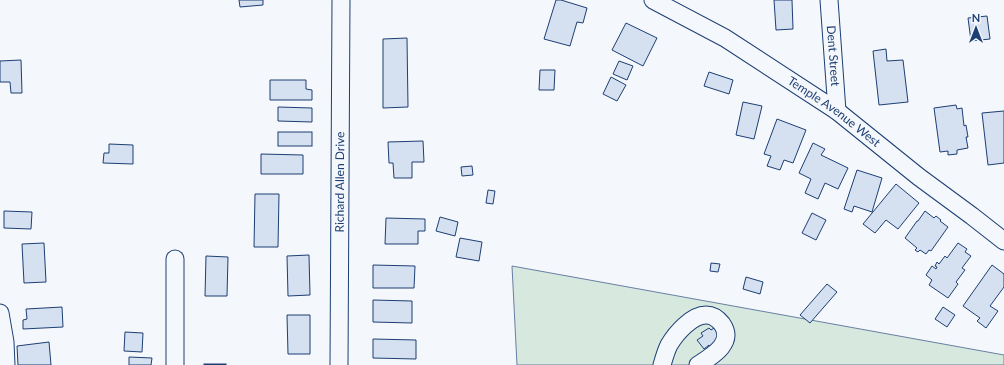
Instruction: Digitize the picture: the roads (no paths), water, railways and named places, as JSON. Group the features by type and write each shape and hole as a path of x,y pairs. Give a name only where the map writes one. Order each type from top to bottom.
{"street":[{"name":"Richard Allen Drive","path":"339,365 341,0"},
{"name":"Temple Avenue West","path":"653,0 725,38 837,111 918,177 1004,241"},
{"name":"Dent Street","path":"829,0 837,111"},
{"path":"175,259 175,365"},
{"path":"0,313 5,342 6,365"},
{"path":"662,365 669,345 685,325 697,317 708,315 715,317 724,328 726,335 725,342 708,359 698,365"}]}
